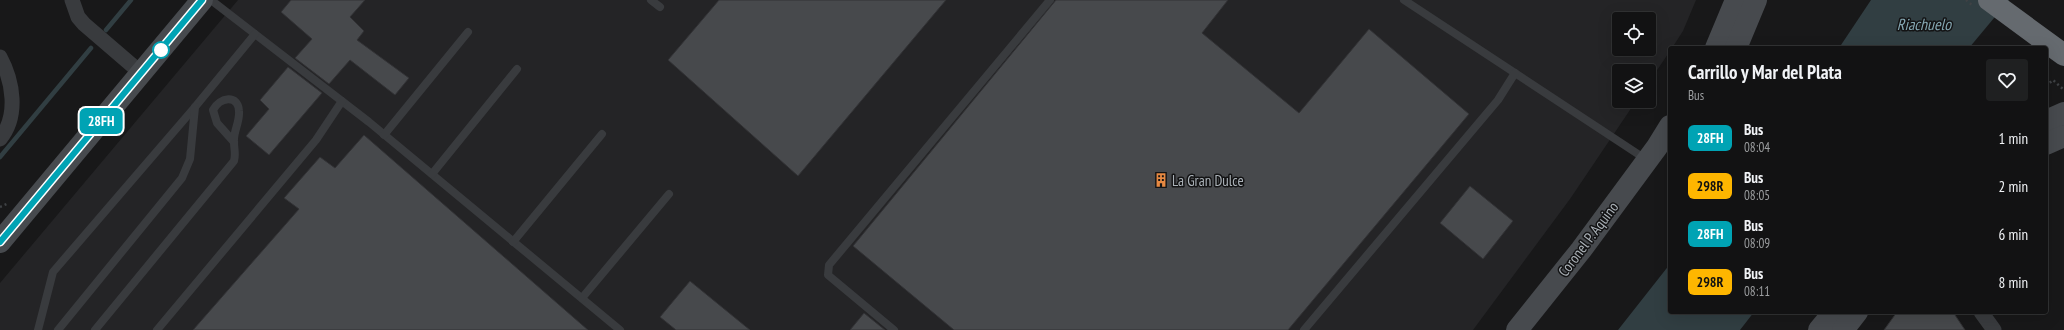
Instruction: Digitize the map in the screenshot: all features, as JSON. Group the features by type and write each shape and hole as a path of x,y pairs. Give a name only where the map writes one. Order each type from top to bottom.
{"highway":[{"path":"1989,0 2064,56"}],"street":[{"path":"72,0 78,17 84,24 141,73"},
{"path":"0,242 202,0"},
{"path":"1717,46 1736,0"},
{"path":"1737,46 1756,0"},
{"path":"0,57 5,66 12,96 11,119 0,139"},
{"path":"2048,105 2064,109"},
{"path":"2048,121 2064,113"},
{"name":"Coronel P. Aquino","path":"1517,330 1581,250 1658,148 1668,130"},
{"path":"2048,143 2064,136"},
{"path":"1804,330 1814,314"},
{"path":"1819,330 1832,314"},
{"path":"1843,330 1855,314"},
{"path":"1982,314 1994,330"}],"lane":[{"path":"211,0 342,101 620,330"},
{"path":"651,0 660,7"},
{"path":"894,330 828,275 829,265 1050,0"},
{"path":"1404,0 1515,73 1658,148"},
{"path":"384,135 468,32"},
{"path":"38,330 53,272 195,107 255,34"},
{"path":"432,174 517,69"},
{"path":"1304,330 1498,100 1515,73"},
{"path":"94,330 230,166 235,155 234,142 239,112 238,106 232,100 221,100 213,110 218,123 234,142"},
{"path":"157,330 316,140 342,101"},
{"path":"58,330 182,178 190,159 195,107"},
{"path":"513,242 602,134"},
{"path":"582,298 669,194"}],"path":[{"path":"2048,84 2053,80 2064,90"}],"shaded area":[{"path":"238,0 1696,0 1683,31 1673,46 1668,46 1668,54 1656,72 1656,64 1612,64 1612,108 1631,108 1570,199 1473,330 0,330 0,283"}],"water":[{"name":"Riachuelo","path":"1871,0 2009,0 1971,46 1840,46"},
{"path":"1668,267 1668,314 1752,314 1740,330 1618,330"}],"building":[{"path":"291,0 365,0 350,17 364,31 357,40 409,78 395,95 350,60 329,84 295,58 312,39 281,12"},
{"path":"719,0 946,0 798,176 668,60"},
{"name":"La Gran Dulce","path":"1056,0 1228,0 1202,33 1299,113 1369,29 1469,114 1288,330 954,330 853,246"},
{"path":"288,67 322,93 269,155 246,136 269,109 260,100"},
{"path":"364,135 588,330 193,330 299,209 284,198 320,157 335,168"},
{"path":"1470,186 1513,221 1483,259 1440,223"},
{"path":"690,281 750,330 676,330 660,317"},
{"path":"864,313 885,330 850,330"},
{"path":"1896,314 1954,314 1965,330 1884,330"}],"waterway":[{"path":"106,30 131,0"},
{"path":"0,157 91,48"}],"bus line":[{"name":"28FH","path":"0,242 202,0"}],"place":[{"name":"La Gran Dulce","path":"1161,180"}]}
